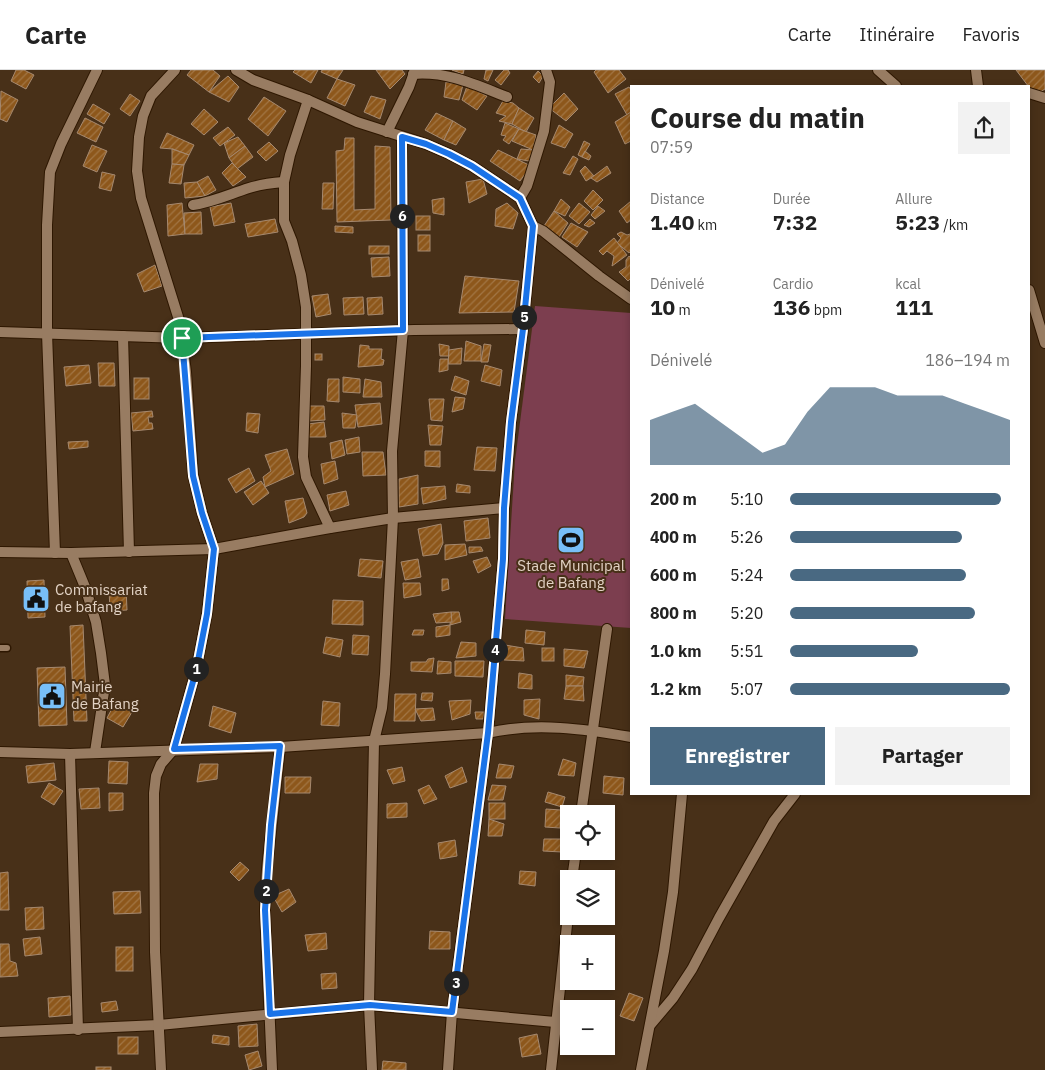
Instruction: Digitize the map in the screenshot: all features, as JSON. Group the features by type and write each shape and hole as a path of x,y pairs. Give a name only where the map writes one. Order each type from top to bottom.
{"street":[{"path":"55,553 46,333 47,225 50,172 58,151 97,70"},
{"path":"161,1070 155,952 154,793 156,776 161,764 174,749 196,671 207,614 214,549 202,513 193,476 179,320 141,198 137,171 138,137 151,96 175,70"},
{"path":"236,70 253,80 308,100 357,122 426,144 457,158 520,198 533,226 523,329 511,422 504,508 503,559 488,733 452,1012 448,1070"},
{"path":"520,198 528,186 544,132 550,82 546,70"},
{"path":"878,70 895,85"},
{"path":"976,70 978,85"},
{"path":"387,132 409,87 414,72 460,78 507,97"},
{"path":"1030,94 1045,98"},
{"path":"308,100 290,155 284,182 284,221 292,240 301,275 306,307 303,457 306,477 330,528"},
{"path":"372,1070 370,1005 374,741 382,708 385,674 392,518 392,451 403,330 402,137"},
{"path":"193,206 211,203 249,188 284,182"},
{"path":"533,226 543,231 630,298"},
{"path":"1030,293 1045,343"},
{"path":"0,332 182,338 403,330 523,329"},
{"path":"123,336 129,552"},
{"path":"0,552 70,553 214,549 392,518 504,508"},
{"path":"70,553 85,587 96,622 101,653 105,685 95,752"},
{"path":"582,805 606,629"},
{"path":"0,752 70,754 280,746 488,733 521,728 592,730 630,736"},
{"path":"272,1070 265,910 268,851 280,746"},
{"path":"70,754 78,1030"},
{"path":"642,1070 673,892 682,795"},
{"path":"650,1025 673,998 692,969 774,821 793,795"},
{"path":"551,1070 567,925"},
{"path":"0,1032 159,1025 370,1005 555,1022"}],"shaded area":[{"name":"Stade Municipal de Bafang","path":"535,306 630,313 630,628 505,619 515,461"}],"building":[{"path":"16,70 24,70 34,75 26,89 11,81"},
{"path":"191,70 213,70 220,76 209,92 187,75"},
{"path":"295,70 318,70 311,83 293,72"},
{"path":"322,70 343,70 337,79 321,72"},
{"path":"376,70 402,70 405,74 390,89"},
{"path":"452,70 464,70 463,74"},
{"path":"486,70 493,70 488,81 484,79"},
{"path":"504,70 508,70 510,73 501,85 495,80"},
{"path":"596,70 619,70 626,79 608,93 594,72"},
{"path":"1016,70 1045,70 1045,89 1035,95 1030,88 1030,85 1027,85"},
{"path":"538,71 543,76 539,83 533,77"},
{"path":"228,76 239,87 229,102 209,92"},
{"path":"337,79 355,85 345,106 327,98"},
{"path":"446,82 463,85 459,100 444,97"},
{"path":"467,86 487,96 477,110 462,100"},
{"path":"629,87 630,88 630,113 627,115 615,94"},
{"path":"1,91 18,100 7,122 0,119"},
{"path":"564,93 578,109 566,121 549,108"},
{"path":"130,94 140,101 130,116 120,109"},
{"path":"371,96 386,100 380,119 364,112"},
{"path":"264,97 286,111 268,136 248,119"},
{"path":"503,101 513,103 519,108 512,124 499,121 506,116 496,113"},
{"path":"93,104 110,114 104,124 87,114"},
{"path":"519,108 534,118 526,132 512,124"},
{"path":"204,109 218,122 204,135 191,124"},
{"path":"436,113 453,121 444,140 425,130"},
{"path":"630,113 630,142 625,144 615,122"},
{"path":"85,118 103,127 96,142 77,133"},
{"path":"453,121 466,129 456,145 444,140"},
{"path":"505,123 519,129 509,144 503,140 506,136 501,135"},
{"path":"559,125 573,134 565,148 551,143"},
{"path":"228,127 235,135 220,146 213,138"},
{"path":"519,129 536,135 533,150 512,141"},
{"path":"167,133 194,145 189,155 173,149 160,148"},
{"path":"238,137 245,146 229,158 224,143"},
{"path":"345,138 354,138 354,210 375,209 375,146 390,147 391,220 337,222 336,151 344,150"},
{"path":"584,141 590,144 582,157 578,155"},
{"path":"269,142 278,151 266,161 257,152"},
{"path":"92,145 107,151 97,172 83,166"},
{"path":"245,146 253,157 237,169 229,158"},
{"path":"172,149 189,155 184,165 172,164"},
{"path":"521,149 533,150 529,161 517,159"},
{"path":"498,150 531,166 520,181 490,161"},
{"path":"585,151 591,156 589,160 582,157"},
{"path":"573,156 578,159 570,175 563,173"},
{"path":"232,163 246,177 233,186 222,173"},
{"path":"172,164 184,165 181,184 169,183"},
{"path":"585,166 594,176 586,181 580,171"},
{"path":"607,166 611,173 597,182 591,178"},
{"path":"102,172 115,175 111,191 99,188"},
{"path":"208,176 216,190 205,196 197,182"},
{"path":"483,179 487,194 469,203 466,182"},
{"path":"197,182 205,196 185,198 184,183"},
{"path":"323,183 334,183 333,209 322,209"},
{"path":"593,190 603,200 593,210 584,201"},
{"path":"444,198 444,215 433,213 432,200"},
{"path":"561,199 570,207 565,216 554,211"},
{"path":"630,202 630,221 627,223 619,211"},
{"path":"182,203 185,234 168,236 167,205"},
{"path":"231,203 235,222 214,226 210,207"},
{"path":"507,203 518,213 513,229 495,226 496,209"},
{"path":"579,203 590,212 579,224 569,216"},
{"path":"598,206 605,211 595,219 591,215"},
{"path":"554,211 568,223 559,237 544,226"},
{"path":"201,212 202,234 185,234 184,213"},
{"path":"416,216 430,216 430,230 416,230"},
{"path":"275,219 278,232 248,237 245,224"},
{"path":"590,219 595,223 589,227 584,225"},
{"path":"571,223 588,232 577,247 562,237"},
{"path":"335,226 353,227 353,233 335,232"},
{"path":"621,232 627,235 630,234 629,253 617,243 621,238 617,234"},
{"path":"418,235 430,235 430,251 418,251"},
{"path":"614,238 627,255 612,266 614,256 607,251 603,255 599,251"},
{"path":"369,246 389,246 389,254 369,254"},
{"path":"389,257 390,276 372,277 371,258"},
{"path":"630,257 630,279 628,281 619,272 626,267 626,260"},
{"path":"155,265 162,286 144,292 137,274"},
{"path":"465,276 519,281 514,312 459,313"},
{"path":"328,294 331,314 316,317 312,296"},
{"path":"363,297 364,314 344,315 343,298"},
{"path":"382,297 383,314 368,315 367,298"},
{"path":"466,341 481,346 481,361 464,361"},
{"path":"439,344 449,346 449,356 440,356"},
{"path":"484,344 491,345 488,362 481,362"},
{"path":"360,345 369,346 369,349 382,349 381,359 384,360 383,365 358,367"},
{"path":"462,348 461,364 448,364 449,350"},
{"path":"315,354 322,354 322,360 315,360"},
{"path":"440,359 448,359 448,370 439,372"},
{"path":"98,363 114,363 115,386 99,386"},
{"path":"89,365 91,383 66,386 64,367"},
{"path":"485,365 502,370 500,386 481,381"},
{"path":"455,376 469,381 466,395 451,390"},
{"path":"343,377 360,379 360,393 343,392"},
{"path":"134,378 149,378 149,399 134,399"},
{"path":"328,379 339,379 339,402 327,401"},
{"path":"365,379 381,382 382,397 363,397"},
{"path":"455,397 465,398 463,409 452,412"},
{"path":"429,399 444,399 442,421 431,420"},
{"path":"380,403 382,424 358,427 355,405"},
{"path":"308,406 324,406 325,420 309,421"},
{"path":"152,411 153,417 148,417 153,429 133,431 131,413"},
{"path":"247,413 260,414 258,433 246,431"},
{"path":"342,413 357,415 355,428 343,428"},
{"path":"324,422 326,437 308,437 308,424"},
{"path":"428,425 443,426 441,445 430,445"},
{"path":"359,437 360,452 347,454 345,440"},
{"path":"342,440 345,455 332,459 330,443"},
{"path":"88,441 88,447 69,449 68,442"},
{"path":"477,447 497,448 495,471 474,470"},
{"path":"287,449 294,474 265,487 263,477 271,471 265,455"},
{"path":"425,451 440,451 440,467 425,466"},
{"path":"362,452 383,452 386,475 363,476"},
{"path":"335,461 338,479 324,484 321,464"},
{"path":"249,468 255,481 236,493 228,479"},
{"path":"418,475 418,504 399,507 399,479"},
{"path":"261,481 269,493 253,505 244,492"},
{"path":"457,484 470,486 470,493 456,492"},
{"path":"445,486 446,499 423,504 421,488"},
{"path":"346,491 349,505 330,511 327,495"},
{"path":"303,498 307,513 304,517 289,523 285,501"},
{"path":"488,518 490,538 466,541 464,521"},
{"path":"441,524 443,543 438,554 423,556 418,529"},
{"path":"465,544 467,555 445,560 445,545"},
{"path":"469,547 481,547 483,551 469,553"},
{"path":"487,557 491,566 478,573 473,561"},
{"path":"360,559 383,561 381,578 358,576"},
{"path":"418,559 421,577 405,580 401,562"},
{"path":"442,579 448,579 449,589 442,591"},
{"name":"Commissariat de bafang","path":"44,580 45,617 28,618 27,581"},
{"path":"403,583 420,583 421,595 404,598"},
{"path":"126,588 127,610 110,611 109,589"},
{"path":"333,600 363,601 363,625 332,624"},
{"path":"451,612 459,612 461,622 450,625"},
{"path":"451,612 452,622 436,623 433,614"},
{"path":"83,625 87,721 74,721 70,626"},
{"path":"450,625 450,635 436,637 436,627"},
{"path":"414,630 424,630 423,635 412,635"},
{"path":"526,630 545,632 544,645 525,643"},
{"path":"353,635 369,636 368,655 352,654"},
{"path":"326,637 343,640 340,657 323,653"},
{"path":"461,642 476,643 476,656 456,658"},
{"path":"505,645 523,648 524,661 504,660"},
{"path":"542,648 554,648 554,661 542,661"},
{"path":"564,649 588,651 584,668 564,666"},
{"path":"434,658 432,672 411,671 411,662 426,662 428,659"},
{"path":"438,661 451,662 451,673 437,674"},
{"path":"455,661 484,661 483,677 455,676"},
{"name":"Mairie de Bafang","path":"65,667 67,725 39,726 37,668"},
{"path":"519,673 532,675 532,689 518,688"},
{"path":"566,675 584,677 583,686 566,686"},
{"path":"566,686 583,686 584,701 564,699"},
{"path":"422,693 433,693 432,701 421,700"},
{"path":"395,694 416,694 415,721 394,721"},
{"path":"540,699 539,719 524,715 524,700"},
{"path":"471,700 470,714 452,720 449,701"},
{"path":"323,701 340,703 339,726 321,725"},
{"path":"115,703 132,712 123,727 107,718"},
{"path":"213,706 236,713 231,733 209,726"},
{"path":"433,708 435,720 421,721 415,709"},
{"path":"475,712 484,712 483,719 476,719"},
{"path":"563,759 576,763 574,776 558,775"},
{"path":"109,761 128,762 127,784 108,783"},
{"path":"54,763 56,780 28,783 26,766"},
{"path":"200,764 218,764 217,779 197,782"},
{"path":"499,764 514,766 511,778 496,778"},
{"path":"402,767 405,781 393,784 387,770"},
{"path":"462,767 467,782 450,788 445,776"},
{"path":"604,776 624,778 623,795 603,793"},
{"path":"285,777 311,777 310,793 285,793"},
{"path":"49,783 63,791 54,805 41,797"},
{"path":"429,785 437,799 424,804 418,790"},
{"path":"492,785 506,786 503,800 488,800"},
{"path":"99,788 100,808 81,809 79,789"},
{"path":"548,792 565,797 563,805 560,806 545,802"},
{"path":"109,793 123,793 123,810 109,811"},
{"path":"407,803 407,817 387,818 387,804"},
{"path":"489,803 505,803 505,819 489,819"},
{"path":"546,809 560,810 560,828 545,827"},
{"path":"489,819 504,824 502,836 488,836"},
{"path":"544,839 560,839 560,852 543,851"},
{"path":"455,840 457,856 440,859 438,843"},
{"path":"240,862 249,870 239,881 230,872"},
{"path":"520,871 536,872 535,886 519,884"},
{"path":"8,872 9,910 0,910 0,873"},
{"path":"289,889 296,902 282,912 273,896"},
{"path":"140,891 141,913 114,914 113,892"},
{"path":"43,907 44,929 26,930 25,908"},
{"path":"430,931 450,932 450,949 429,949"},
{"path":"326,933 327,949 308,951 305,935"},
{"path":"40,937 42,954 25,956 23,939"},
{"path":"0,944 9,944 10,961 16,963 18,976 0,977"},
{"path":"116,947 133,947 133,971 116,971"},
{"path":"336,973 337,988 322,989 321,974"},
{"path":"629,993 643,998 634,1021 620,1016"},
{"path":"70,996 71,1015 49,1017 48,998"},
{"path":"116,1001 118,1010 102,1012 101,1003"},
{"path":"257,1024 258,1046 239,1047 238,1026"},
{"path":"537,1034 541,1054 522,1057 519,1038"},
{"path":"213,1035 229,1037 229,1045 212,1043"},
{"path":"118,1037 138,1037 138,1054 118,1054"},
{"path":"258,1051 262,1066 249,1070 245,1055"},
{"path":"383,1061 406,1063 406,1070 382,1070"},
{"path":"96,1067 111,1067 111,1070 96,1070"}],"place":[{"name":"Stade Municipal de Bafang","path":"571,540"},
{"name":"Commissariat de bafang","path":"36,599"},
{"name":"Mairie de Bafang","path":"52,696"}],"route":[{"path":"402,137 426,144 449,154 472,166 520,198 533,226 532,249 511,422 504,508 503,559 488,733 452,1012 370,1005 270,1014 265,910 271,825 280,746 174,749 196,671 207,614 214,549 202,513 193,476 182,338 403,330 402,137"}]}
